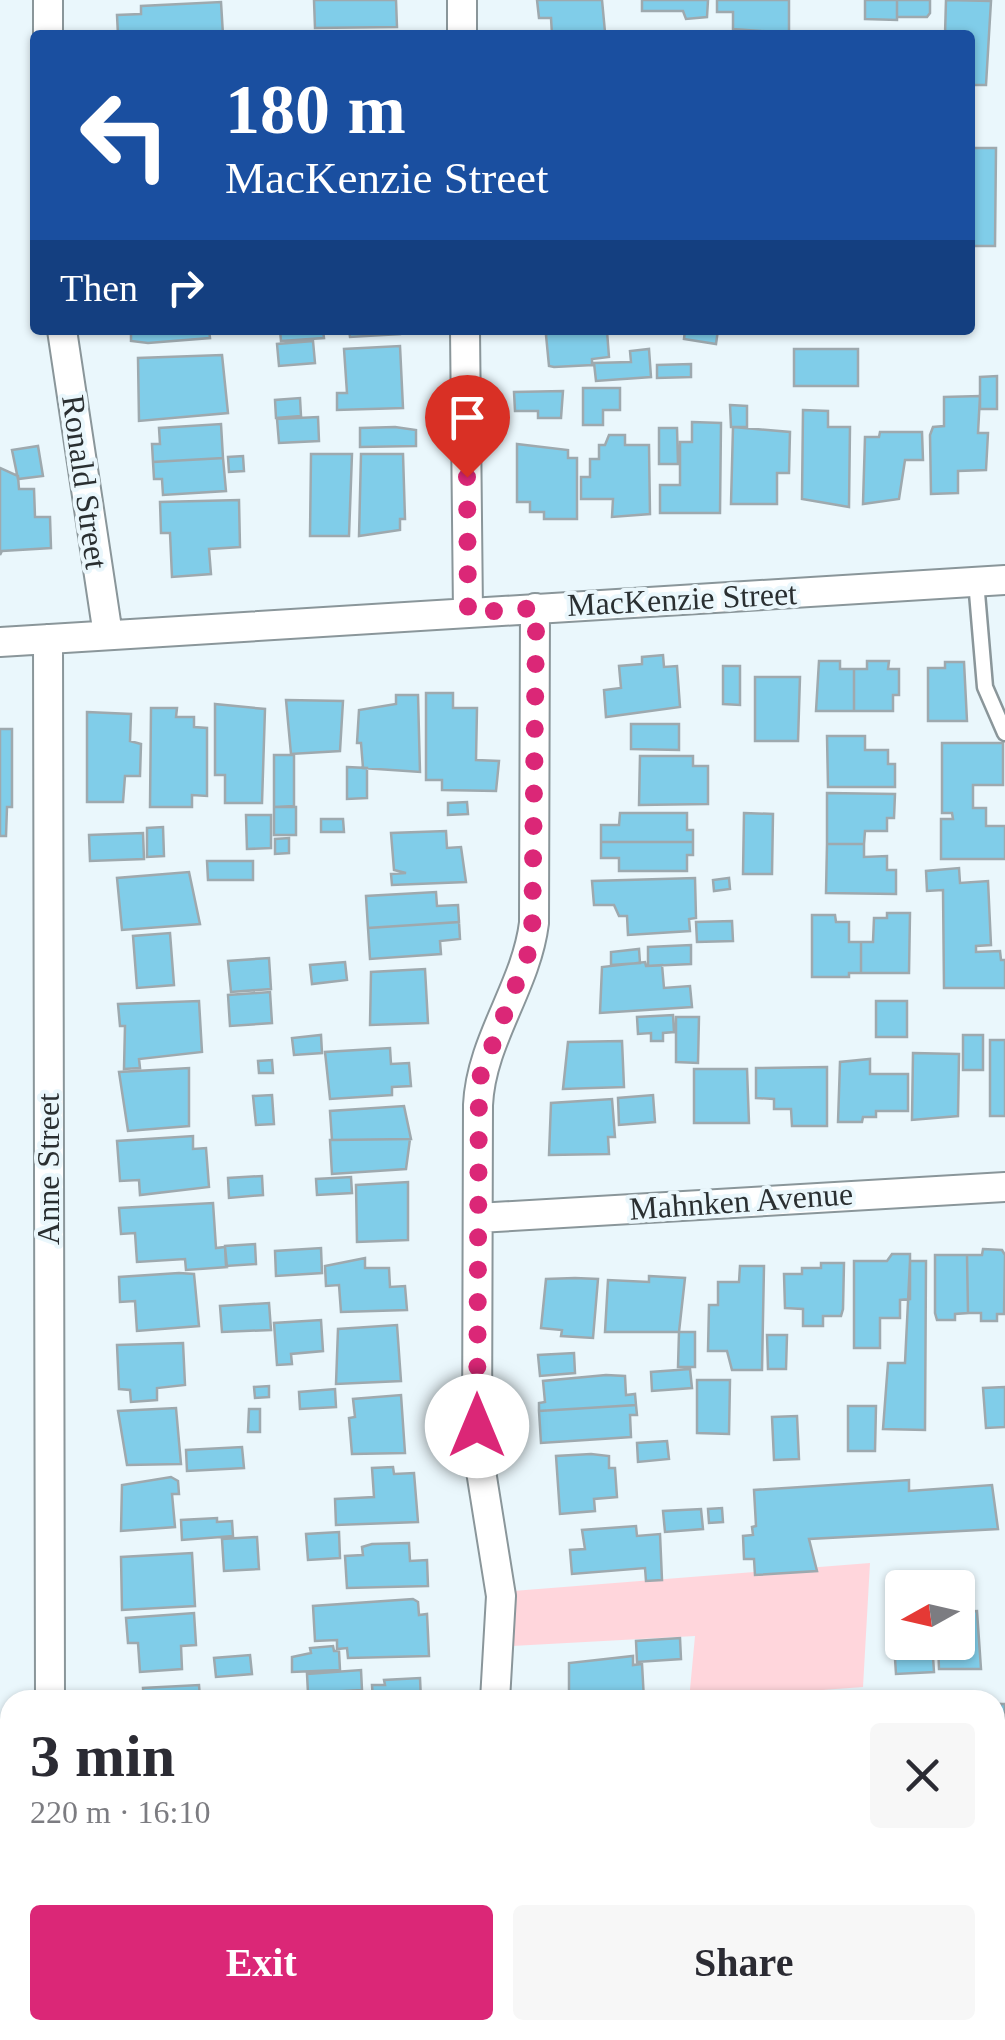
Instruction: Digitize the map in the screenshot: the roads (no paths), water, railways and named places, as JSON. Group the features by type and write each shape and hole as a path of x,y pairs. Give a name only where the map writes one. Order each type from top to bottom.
{"street":[{"path":"48,0 48,30"},
{"path":"462,0 462,30"},
{"name":"Ronald Street","path":"63,335 108,634"},
{"path":"466,335 468,613"},
{"name":"MacKenzie Street","path":"0,642 1005,580"},
{"path":"496,1690 501,1596 477,1446 479,1080 532,943 535,608"},
{"name":"Anne Street","path":"48,639 50,1690"},
{"name":"Mahnken Avenue","path":"478,1218 1005,1187"}],"lane":[{"path":"976,582 985,687 1005,733"}]}
